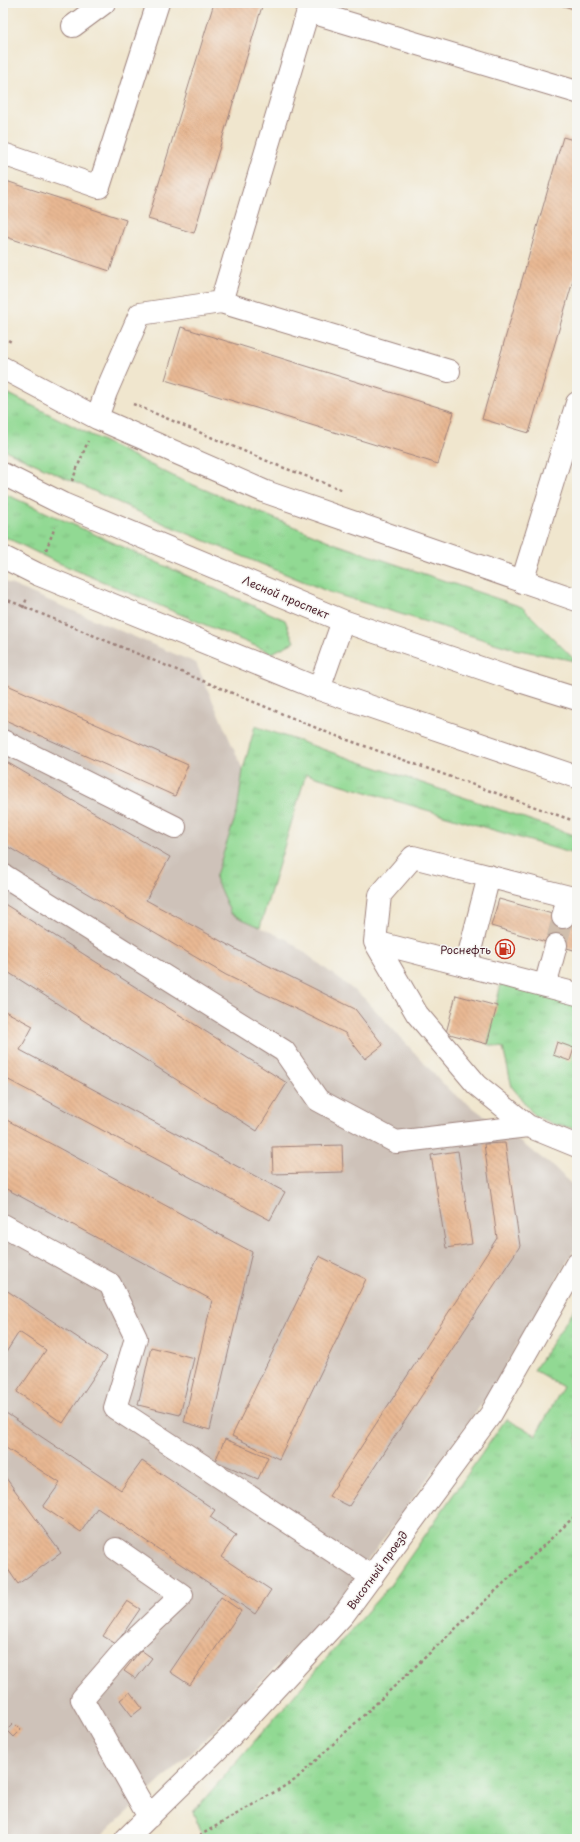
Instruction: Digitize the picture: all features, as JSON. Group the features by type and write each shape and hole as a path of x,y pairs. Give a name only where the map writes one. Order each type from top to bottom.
{"main road":[{"path":"73,26 104,3"},
{"path":"3,154 99,187 158,3"},
{"path":"221,302 306,7 577,92"},
{"path":"97,418 106,392 140,314 221,302 449,371"},
{"path":"3,368 97,418 266,492 577,600"},
{"path":"522,582 575,415"},
{"name":"Лесной проспект","path":"3,474 63,504 343,621 510,678 577,699"},
{"path":"3,557 37,574 319,689 577,777"},
{"path":"319,689 343,621"},
{"path":"3,741 175,827"},
{"path":"569,904 489,876 413,857 380,895 375,942 422,1020 477,1085 528,1126 577,1146"},
{"path":"3,876 284,1051 318,1100 396,1142 528,1126"},
{"path":"466,966 489,876"},
{"path":"375,942 577,994"},
{"path":"545,986 556,945"},
{"path":"3,1225 110,1284 136,1338 115,1408 372,1577"},
{"name":"Высотный проезд","path":"126,1839 229,1738 344,1614 491,1414 577,1263"},
{"path":"116,1549 182,1595 126,1648 82,1699 149,1817"}],"path":[{"path":"3,337 17,345"},
{"path":"106,392 279,466 345,490"},
{"path":"3,598 331,734 577,822"},
{"path":"194,1839 295,1780 577,1514"}],"shaded area":[{"path":"3,581 196,663 243,770 237,812 215,877 231,914 288,940 364,998 449,1090 554,1167 577,1190 577,1245 486,1398 334,1607 215,1730 98,1839 3,1839"}],"green space":[{"path":"3,391 179,479 336,544 522,607 576,661 514,649 329,592 167,525 3,449"},
{"path":"3,493 285,620 294,642 272,653 54,561 3,536"},
{"path":"255,726 577,836 577,855 306,774 260,927 231,914 215,878 237,812 243,770"},
{"path":"501,983 577,1004 577,1129 553,1124 534,1115 512,1087 503,1048 487,1044"},
{"path":"577,1305 577,1839 204,1839 193,1812 391,1584 506,1419 536,1435 563,1387 534,1370"}],"building":[{"path":"214,3 263,3 194,233 148,219"},
{"path":"553,3 577,3 577,10"},
{"path":"563,137 577,141 577,267 529,433 482,419"},
{"path":"3,180 126,220 110,271 3,236"},
{"path":"181,327 454,412 438,464 165,380"},
{"path":"3,683 188,765 175,796 3,719"},
{"path":"3,760 170,857 146,900 239,951 355,1009 383,1045 365,1059 345,1033 226,975 3,844"},
{"path":"499,899 577,921 577,951 491,926"},
{"path":"3,903 287,1083 257,1131 3,969"},
{"path":"456,995 497,1006 487,1044 446,1033"},
{"path":"3,1010 33,1026 20,1050 285,1192 270,1220 3,1077"},
{"path":"557,1042 574,1048 570,1061 553,1055"},
{"path":"3,1118 252,1252 210,1430 184,1422 212,1300 3,1187"},
{"path":"505,1143 520,1246 349,1506 329,1496 497,1238 484,1144"},
{"path":"342,1145 343,1172 273,1174 272,1147"},
{"path":"458,1151 472,1244 446,1248 431,1155"},
{"path":"319,1256 366,1279 279,1459 232,1436"},
{"path":"3,1288 107,1357 63,1423 17,1392 46,1350 19,1332 5,1354 3,1353"},
{"path":"151,1347 194,1358 180,1415 138,1405"},
{"path":"3,1411 121,1490 142,1461 215,1510 210,1517 236,1535 221,1557 271,1590 255,1614 97,1508 81,1532 43,1507 60,1483 3,1446"},
{"path":"225,1439 268,1457 258,1479 215,1461"},
{"path":"3,1474 61,1553 18,1584 3,1562"},
{"path":"221,1597 241,1611 190,1685 170,1672"},
{"path":"127,1601 140,1609 116,1644 103,1636"},
{"path":"141,1650 152,1658 136,1679 124,1671"},
{"path":"130,1692 142,1708 132,1716 120,1700"},
{"path":"14,1723 21,1730 14,1737 7,1730"}],"tunnel":[{"path":"556,945 563,917"}],"place":[{"name":"Роснефть","path":"505,949"}]}
